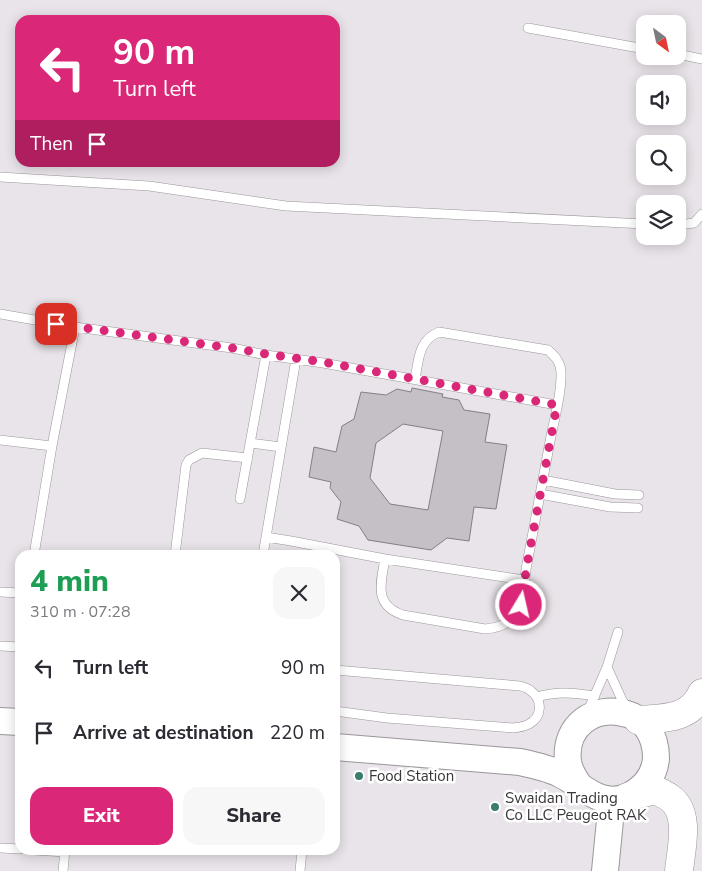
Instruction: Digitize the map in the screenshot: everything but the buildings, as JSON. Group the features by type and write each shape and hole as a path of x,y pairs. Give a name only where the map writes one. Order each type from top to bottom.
{"highway":[{"path":"635,717 669,718 687,711 700,698 702,693"},
{"path":"619,798 656,790 672,798 682,812 683,828 679,871"},
{"path":"694,871 702,825"}],"street":[{"path":"340,747 520,762 560,774 579,785 588,793 599,798 619,798 640,790 650,779 655,765 656,750 652,736 644,724 635,717 618,711 602,712 590,716 556,748 520,762"},
{"path":"0,721 15,722"},
{"path":"575,730 568,749 568,763 572,775 579,785"},
{"path":"605,871 619,798"}],"lane":[{"path":"528,28 636,47"},
{"path":"686,56 702,59"},
{"path":"0,177 149,186 286,206 636,224"},
{"path":"686,224 694,223 702,214"},
{"path":"0,314 75,327 232,348 557,405"},
{"path":"35,550 52,446 75,327"},
{"path":"385,558 380,587 381,596 385,603 395,612 485,629 496,628 512,619 521,605 557,405 561,367 556,357 548,350 439,332 424,342 415,379"},
{"path":"240,499 266,354"},
{"path":"264,550 296,359"},
{"path":"0,440 52,446"},
{"path":"250,443 281,446"},
{"path":"176,550 186,465 189,460 202,453 248,458"},
{"path":"543,480 615,494 640,495"},
{"path":"540,494 610,507 638,508"},
{"path":"266,537 524,580"},
{"path":"0,592 15,593"},
{"path":"575,730 588,711 595,696 618,632"},
{"path":"0,646 15,647"},
{"path":"607,666 622,700 635,717"},
{"path":"340,670 520,686 530,690 537,697 540,704 539,713 531,724 513,728 340,713"},
{"path":"537,697 552,693 595,696"},
{"path":"0,848 15,849"},
{"path":"63,871 65,855"},
{"path":"300,871 302,855"}],"place":[{"name":"Food Station","path":"359,776"},
{"name":"Swaidan Trading Co LLC Peugeot RAK","path":"495,807"}],"route":[{"path":"56,324 323,362 557,405 521,605"}]}
